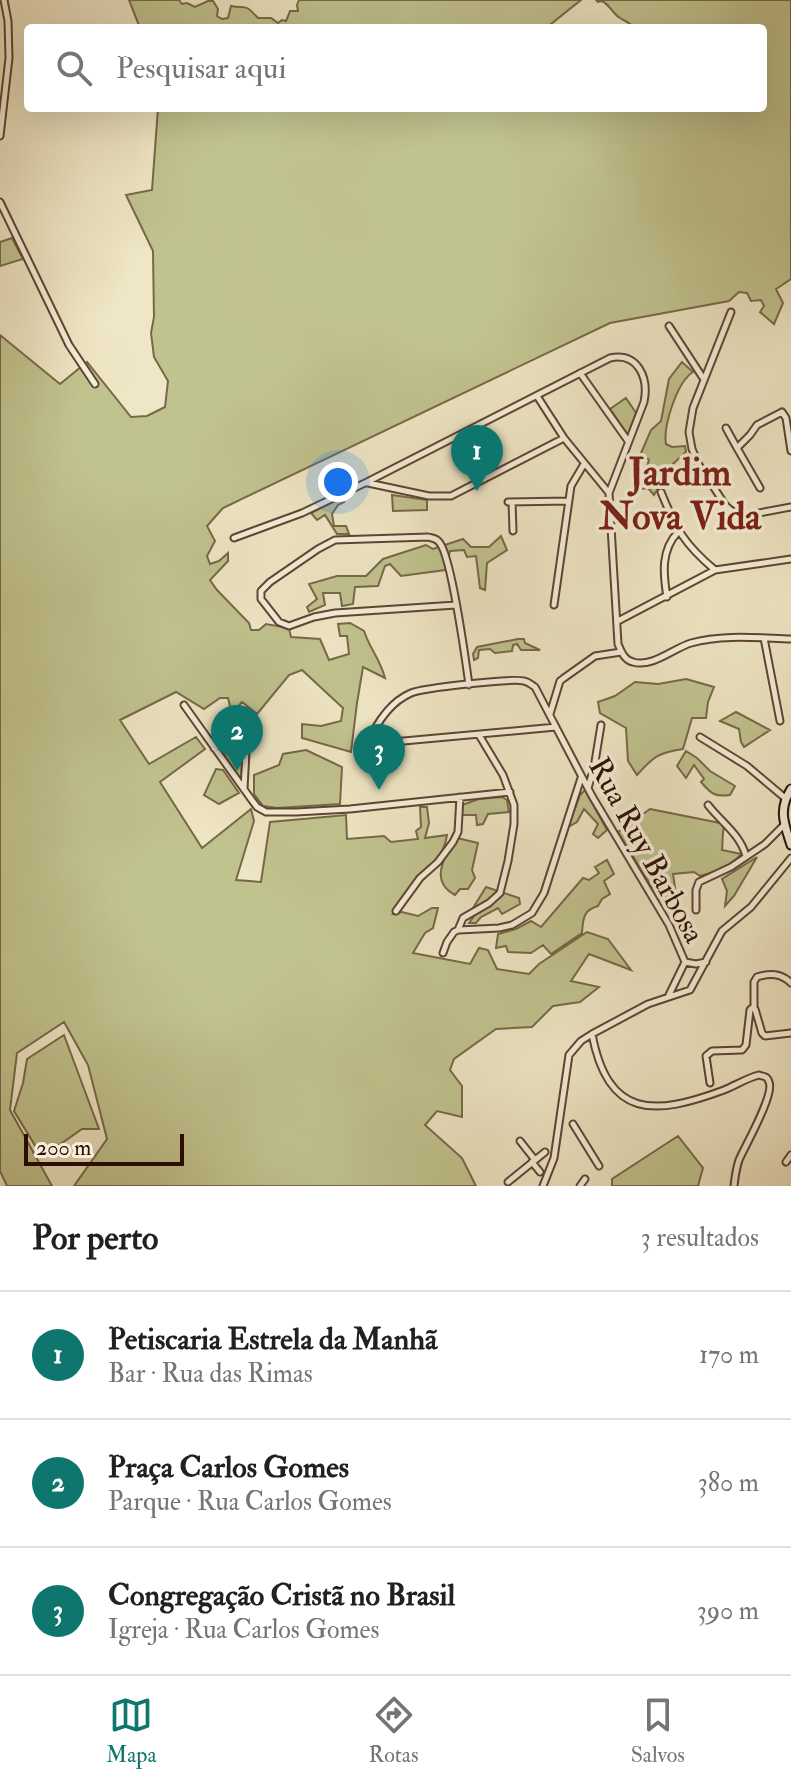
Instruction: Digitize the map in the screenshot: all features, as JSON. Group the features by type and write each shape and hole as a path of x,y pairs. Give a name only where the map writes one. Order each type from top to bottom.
{"main road":[{"path":"791,789 783,809 791,845"}],"street":[{"path":"0,136 9,58 4,0"},
{"path":"0,202 69,345 95,384"},
{"path":"731,312 691,417 689,437 699,465 731,511 741,515 791,507"},
{"path":"669,326 704,379"},
{"path":"234,538 302,513 610,358 622,357 630,359 641,373 646,384 646,396 609,493 621,652 630,661 647,663 695,642 736,638 791,639"},
{"path":"580,373 629,442"},
{"path":"537,396 564,438 609,493"},
{"path":"737,448 757,425 782,412 786,418 791,451"},
{"path":"726,428 760,488"},
{"path":"367,482 429,496 451,496 564,438"},
{"path":"554,605 572,482 584,464"},
{"path":"661,492 678,532 715,570"},
{"path":"513,531 510,502 569,501"},
{"path":"667,597 665,554 678,532"},
{"path":"456,605 344,611 289,626 282,625 273,617 263,604 260,593 270,582 335,540 428,537 441,543 444,550 450,572 464,645 469,685 409,694 394,705 364,745 556,727"},
{"path":"618,621 715,570 791,559"},
{"path":"764,638 780,721"},
{"path":"550,715 560,681 595,656 621,652"},
{"name":"Rua Ruy Barbosa","path":"469,685 526,681 538,691 581,777 669,925 685,962 669,996"},
{"path":"184,705 257,807 270,813 350,809 510,792"},
{"path":"588,789 601,725"},
{"path":"443,953 463,918 496,898 502,888 514,824 510,792 479,735"},
{"path":"700,737 747,766 785,798"},
{"path":"214,748 234,742 244,744 244,790"},
{"path":"458,930 499,928 512,925 532,913 544,893 581,777"},
{"path":"396,911 420,878 442,858 453,842 458,832 460,797"},
{"path":"708,805 738,837 746,856"},
{"path":"696,910 699,882 723,872 765,844 785,824"},
{"path":"543,1186 555,1150 569,1055 581,1041 641,1007 690,990 722,931 751,907 791,858"},
{"path":"685,962 706,962"},
{"path":"685,962 699,974"},
{"path":"791,983 783,975 776,974 757,977 754,982 754,1008 762,1033 765,1036 791,1033"},
{"path":"710,1083 706,1056 712,1051 742,1050 746,1045 750,1010 754,1008"},
{"path":"592,1034 608,1082 627,1099 645,1106 669,1107 759,1075 769,1080 769,1096 738,1163 734,1186"},
{"path":"573,1124 599,1166"},
{"path":"520,1141 540,1158 540,1172"},
{"path":"786,1162 791,1155"},
{"path":"508,1182 540,1158"},
{"path":"580,1186 585,1179"}],"green space":[{"path":"129,0 179,0 182,4 195,7 213,1 218,9 217,16 222,19 228,18 231,6 245,7 258,18 271,18 278,23 286,21 290,11 298,11 299,0 581,0 551,24 138,24"},
{"path":"596,0 791,0 791,279 776,289 783,303 774,324 760,312 764,306 761,300 751,301 747,293 739,292 729,301 610,323 223,508 207,526 215,541 207,556 210,564 228,553 228,561 210,580 249,623 251,630 259,630 266,624 289,628 291,637 320,639 329,660 349,654 347,636 340,636 338,624 350,623 364,631 385,678 363,667 351,752 302,738 302,724 321,726 341,721 343,708 302,670 289,675 257,714 242,702 232,714 228,698 220,698 204,709 176,692 120,720 149,764 196,737 205,749 160,782 202,848 251,809 254,821 236,880 261,882 270,822 346,815 347,839 384,836 391,842 418,839 416,831 421,827 420,807 427,807 429,823 425,838 447,835 445,844 393,914 402,912 418,916 438,908 433,928 425,933 413,953 470,964 479,948 488,950 497,969 529,974 587,932 608,939 631,970 589,954 571,981 599,987 580,1002 553,1006 532,1027 496,1029 454,1059 450,1070 462,1086 462,1117 437,1111 425,1125 462,1158 476,1186 74,1186 107,1139 88,1065 64,1022 17,1053 10,1110 52,1186 7,1186 0,1171 0,335 60,384 87,362 131,417 147,416 165,407 168,381 154,357 151,333 154,317 153,251 126,195 152,190 158,112 767,112 767,24 630,24 605,3"},
{"path":"12,238 23,259 0,266 0,242"},
{"path":"682,362 693,372 677,394 669,416 666,444 685,446 686,452 672,465 654,495 648,488 640,489 649,460 641,453 651,430 661,421 669,379"},
{"path":"626,398 636,413 628,435 610,409"},
{"path":"346,495 344,502 332,514 334,526 346,526 349,534 337,534 325,515 317,520 311,513"},
{"path":"392,495 427,500 427,510 393,511"},
{"path":"501,536 507,550 487,563 485,590 480,588 476,556 467,557 464,550 450,551 445,570 401,576 390,564 385,566 378,586 355,587 353,604 342,606 340,593 323,593 325,605 309,612 307,607 317,599 309,584 337,576 366,576 383,559 426,545 433,549 463,539 471,547 489,547"},
{"path":"524,639 525,643 540,650 521,650 517,644 513,645 512,651 495,653 490,649 479,650 478,658 474,660 477,647"},
{"path":"686,679 714,687 706,718 692,718 683,749 657,756 637,775 628,761 626,728 600,713 598,702 615,696 635,682 658,684"},
{"path":"736,712 770,730 744,747 739,729 720,721"},
{"path":"234,742 244,744 244,790 214,748"},
{"path":"306,750 342,767 340,804 263,806 254,794 254,775 279,765 283,754"},
{"path":"686,751 735,786 730,795 711,792 701,782 704,779 694,765 686,778 677,766"},
{"path":"216,769 223,770 239,793 219,804 204,795"},
{"path":"585,790 607,830 598,838 593,834 598,824 584,809 577,822 568,827 580,795"},
{"path":"502,797 507,800 509,812 488,814 483,824 477,825 476,815 461,815 462,805 479,799"},
{"path":"650,809 720,823 724,827 722,850 741,854 712,873 700,876 694,872 673,874 676,894 659,899 618,832"},
{"path":"453,837 478,843 472,870 475,878 468,889 460,889 455,895 447,889 441,876 443,861"},
{"path":"757,857 725,906 727,891 722,879"},
{"path":"607,860 614,874 604,881 610,894 587,913 582,933 551,954 543,945 531,953 508,952 506,946 496,948 498,934 531,921 541,927 583,878 589,880 599,873 595,867"},
{"path":"486,887 519,898 520,904 502,914 498,908 476,923 469,923 474,916 473,908"},
{"path":"64,1035 99,1129 82,1129 42,1157 14,1111 27,1059"},
{"path":"678,1136 703,1168 698,1186 612,1186 612,1179"}],"place":[{"name":"Petiscaria Estrela da Manhã","path":"477,491"},
{"name":"Praça Carlos Gomes","path":"237,771"},
{"name":"Congregação Cristã no Brasil","path":"379,790"}],"district":[{"name":"Jardim Nova Vida","path":"680,494"}]}
